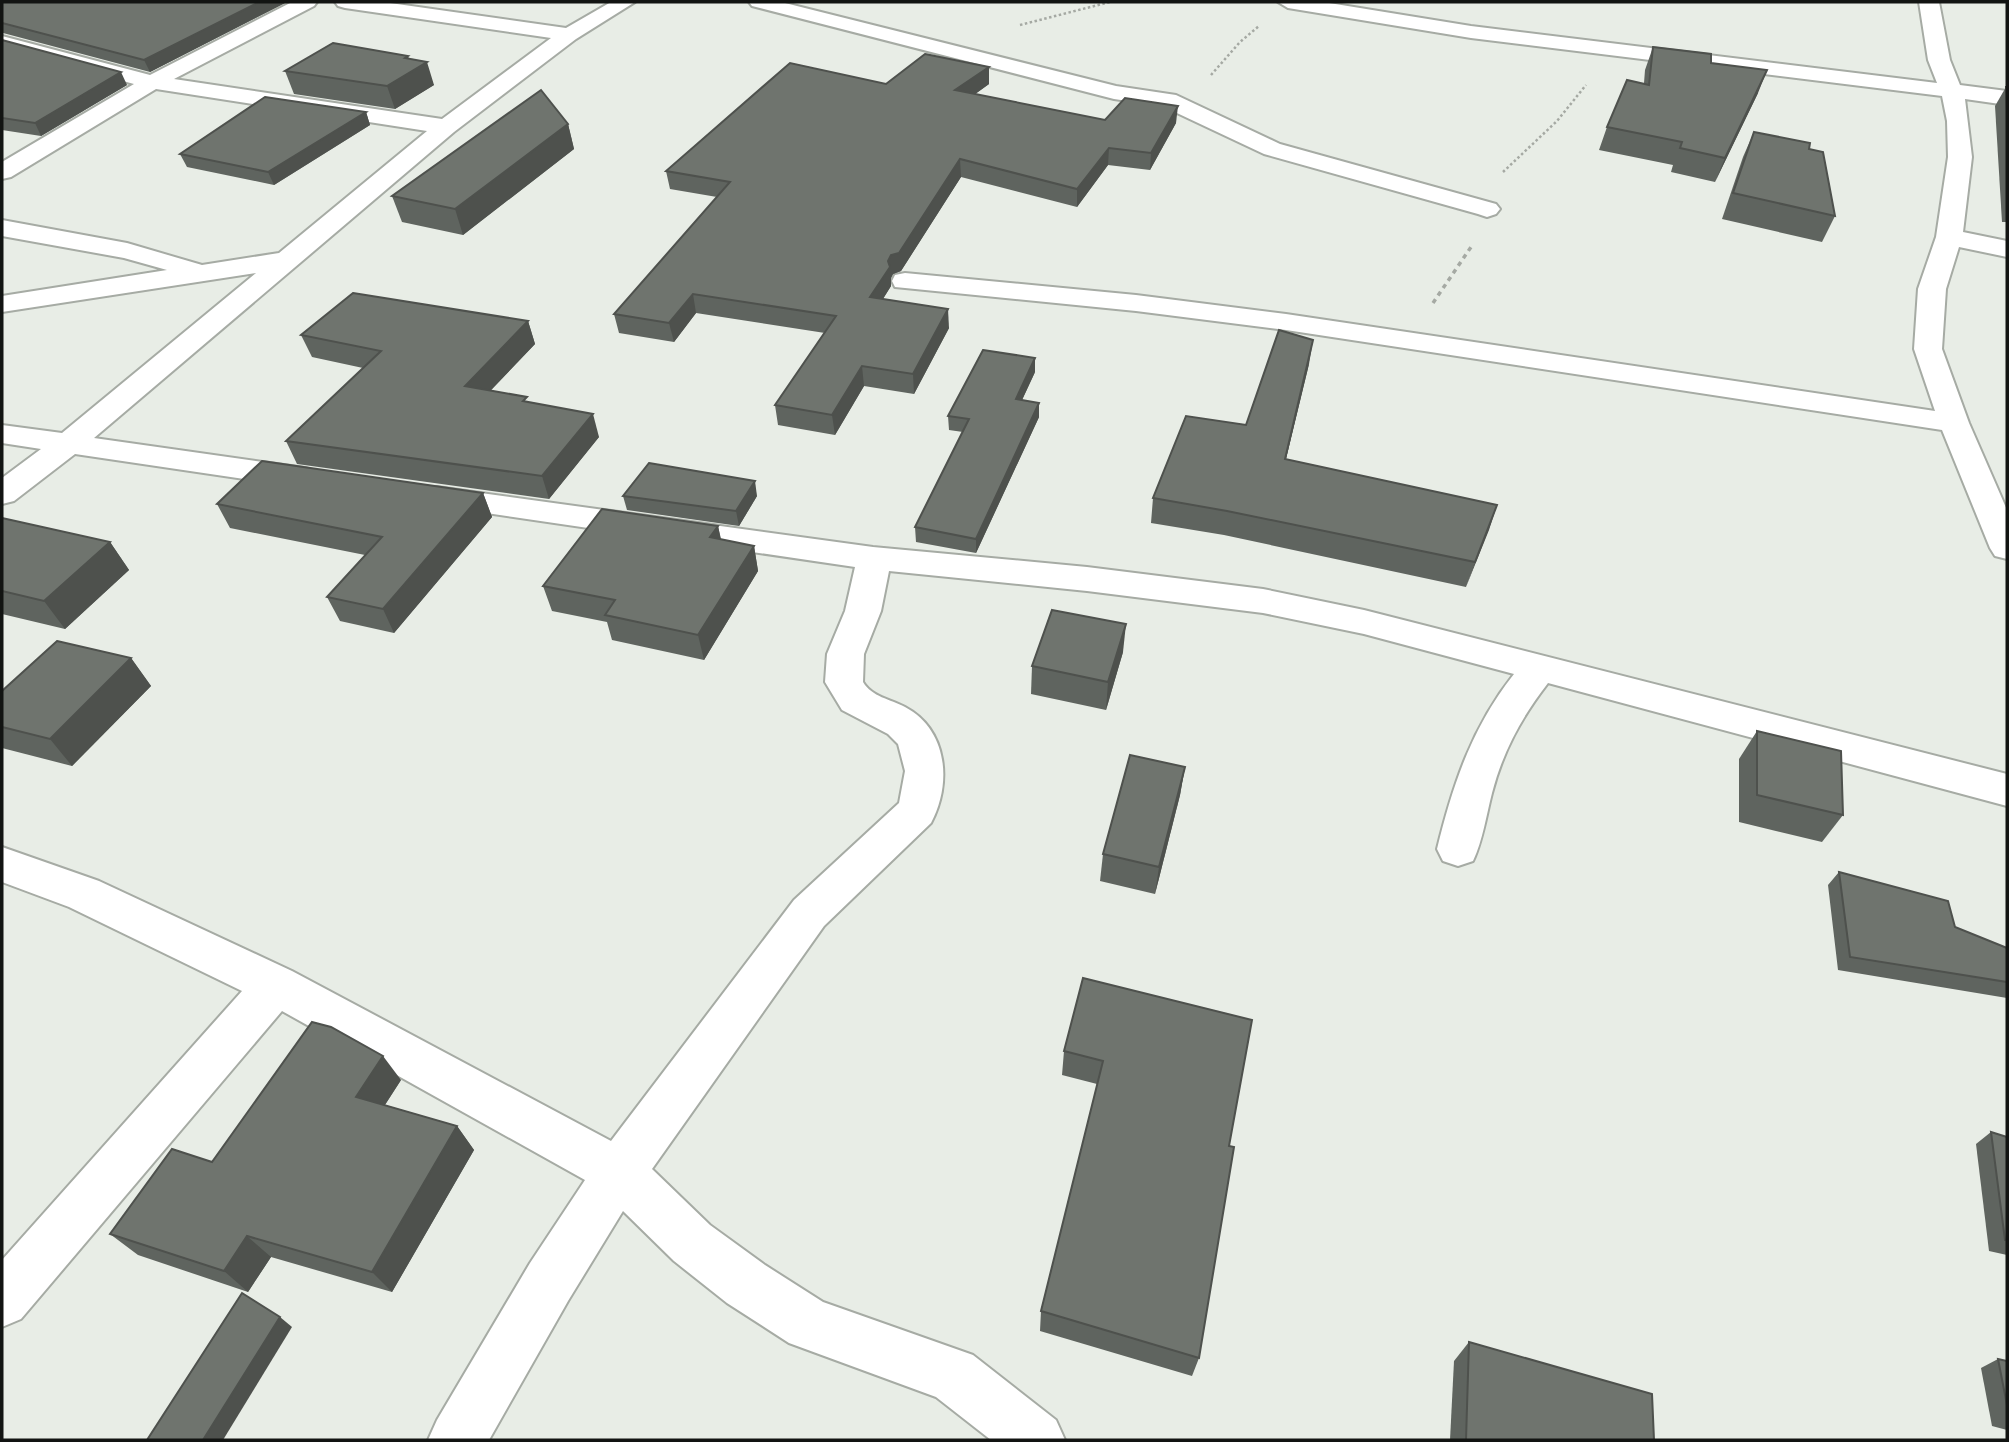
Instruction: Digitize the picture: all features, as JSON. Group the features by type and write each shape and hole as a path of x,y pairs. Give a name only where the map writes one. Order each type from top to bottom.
{"street":[{"path":"2,172 152,82 307,2"},
{"path":"345,2 569,35"},
{"path":"2,494 68,444 446,127 569,35 625,2"},
{"path":"759,2 944,51 1031,69 1114,92 1181,104 1227,130 1272,149 1487,209"},
{"path":"1288,2 1471,32 2007,99"},
{"path":"1929,2 1939,60 1952,92 1958,121 1960,157 1949,237 1932,289 1928,349 1954,423 2007,548"},
{"path":"2,42 152,82 446,127"},
{"path":"2,228 127,251 204,272"},
{"path":"1949,237 2007,249"},
{"path":"2,304 287,260"},
{"path":"905,281 1136,303 1286,322 1954,423"},
{"path":"2,434 341,483"},
{"path":"409,493 873,558 1087,579 1263,601 1364,622 2007,790"},
{"path":"457,1440 549,1282 620,1172 809,913 917,812 923,797 926,756 902,724 871,709 851,695 844,685 845,650 863,610 873,558"},
{"path":"1458,849 1475,782 1491,738 1514,700 1540,667"},
{"path":"2,864 84,894 276,985 620,1172 692,1243 746,1284 808,1324 953,1375 1036,1440"},
{"path":"2,1300 276,985"}],"path":[{"path":"944,51 983,29 1018,26 1110,2"},
{"path":"1181,104 1262,23"}],"building":[{"path":"2,2 259,2 144,60 2,23"},
{"path":"2,40 121,72 35,123 2,118"},
{"path":"333,43 408,56 405,58 427,62 387,86 285,71"},
{"path":"1653,47 1711,54 1711,63 1767,70 1725,158 1680,148 1682,142 1607,127 1627,80 1649,85"},
{"path":"925,54 989,67 955,90 1105,120 1125,98 1178,106 1151,153 1109,148 1077,189 960,159 899,253 891,255 888,261 890,267 870,297 948,309 913,374 862,366 832,415 775,405 836,316 693,294 669,323 614,314 730,182 666,171 790,63 886,84"},
{"path":"541,90 568,124 455,209 392,196"},
{"path":"265,97 366,112 268,172 180,154"},
{"path":"1754,132 1810,143 1809,149 1823,152 1835,216 1733,193"},
{"path":"353,293 528,321 465,386 527,397 523,401 593,414 542,476 286,441 381,351 301,335"},
{"path":"1279,330 1313,340 1285,459 1497,505 1475,562 1153,498 1186,416 1246,425"},
{"path":"983,350 1035,358 1016,399 1039,403 976,539 915,527 969,419 948,416"},
{"path":"262,461 483,493 383,609 327,597 382,537 217,504"},
{"path":"649,463 755,481 736,511 623,496"},
{"path":"602,509 718,526 710,537 754,546 698,635 605,615 615,600 543,586"},
{"path":"2,518 110,542 44,601 2,591"},
{"path":"1052,610 1126,624 1108,682 1032,666"},
{"path":"57,641 131,658 50,739 2,727 2,691"},
{"path":"1757,731 1841,751 1843,815 1757,795"},
{"path":"1130,755 1185,767 1159,867 1103,854"},
{"path":"1839,872 1948,901 1955,927 2007,948 2007,982 1850,957"},
{"path":"1083,978 1252,1020 1229,1146 1234,1147 1199,1358 1041,1311 1103,1061 1064,1051"},
{"path":"312,1022 331,1027 383,1056 356,1097 457,1126 372,1272 247,1236 224,1271 110,1234 172,1149 212,1162"},
{"path":"1991,1132 2007,1137 2007,1240 2005,1240"},
{"path":"242,1293 280,1317 203,1440 147,1440"},
{"path":"1469,1342 1652,1394 1654,1440 1466,1440"},
{"path":"1998,1359 2007,1361 2007,1405"}]}
